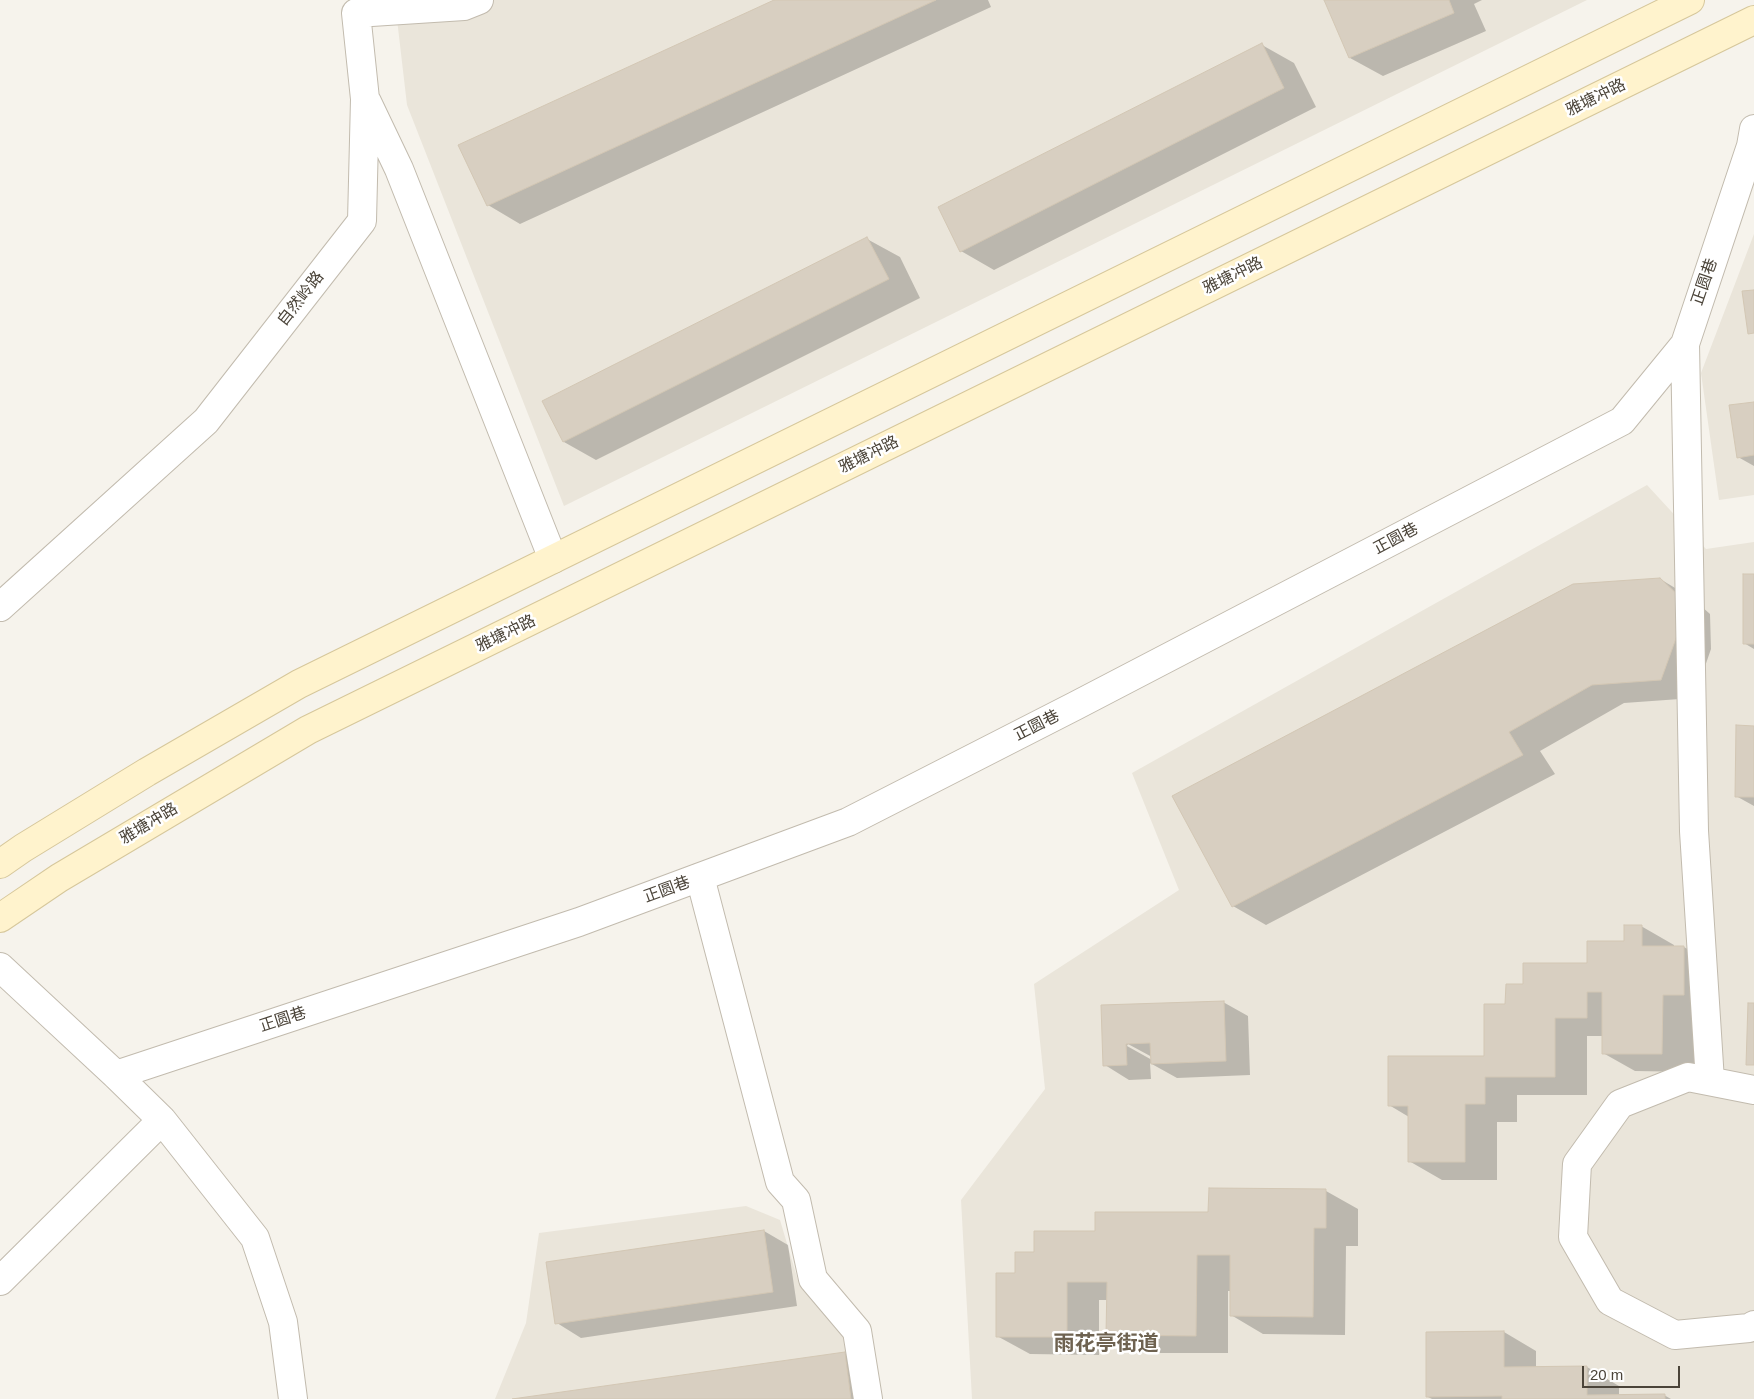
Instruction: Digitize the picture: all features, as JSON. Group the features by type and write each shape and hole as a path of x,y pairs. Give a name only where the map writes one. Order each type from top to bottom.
{"street":[{"name":"自然岭路","path":"0,607 206,421 362,221 365,99 349,6 464,6 479,0"},
{"path":"0,864 147,772 299,684 1690,0"},
{"name":"雅塘冲路","path":"0,918 59,878 308,730 1754,20"},
{"path":"365,99 399,169 553,559"},
{"name":"正圆巷","path":"116,1075 579,922 848,822 1622,421 1684,344 1753,140"},
{"path":"1684,344 1694,831 1710,1081"},
{"path":"700,877 780,1182 796,1200 813,1279 857,1331 868,1399"},
{"path":"0,967 162,1120 255,1238 283,1322 293,1399"},
{"path":"1754,1090 1688,1077 1620,1104 1577,1164 1573,1237 1610,1301 1675,1335 1749,1328 1754,1324"},
{"path":"0,1281 162,1120"}],"shaded area":[{"path":"393,0 1587,0 564,506 407,105 395,2"},
{"path":"1754,234 1754,495 1719,500 1701,373"},
{"path":"1647,485 1706,549 1754,542 1754,1399 972,1399 961,1200 1045,1089 1034,984 1179,890 1132,773"},
{"path":"746,1206 780,1220 799,1284 849,1333 860,1399 495,1399 526,1323 539,1233"}],"building":[{"path":"774,0 936,0 487,206 458,145"},
{"path":"1324,0 1449,0 1454,13 1349,58"},
{"path":"1262,43 1284,88 960,252 938,207"},
{"path":"867,237 889,279 563,442 542,401"},
{"path":"1754,290 1754,333 1748,334 1742,291"},
{"path":"1754,402 1754,455 1737,458 1729,405"},
{"path":"1743,574 1754,574 1754,644 1743,644"},
{"path":"1660,578 1678,595 1679,630 1661,680 1592,685 1509,732 1523,755 1232,907 1172,796 1573,584"},
{"path":"1736,725 1754,726 1754,797 1735,797"},
{"path":"1624,925 1642,925 1642,946 1684,946 1684,995 1663,995 1662,1054 1602,1054 1602,992 1587,992 1587,1018 1555,1018 1555,1077 1485,1077 1485,1104 1465,1104 1465,1162 1408,1162 1408,1106 1388,1106 1388,1056 1484,1056 1484,1004 1505,1004 1506,984 1523,984 1523,963 1587,963 1587,941 1624,941"},
{"path":"1224,1001 1226,1061 1151,1064 1150,1043 1126,1044 1127,1065 1103,1066 1101,1005"},
{"path":"1748,1003 1754,1003 1754,1065 1746,1065"},
{"path":"1209,1188 1326,1189 1326,1228 1314,1228 1313,1317 1230,1316 1230,1255 1197,1255 1196,1336 1106,1335 1107,1282 1067,1282 1067,1337 996,1337 996,1273 1015,1273 1015,1252 1034,1252 1034,1231 1095,1231 1095,1212 1208,1212"},
{"path":"764,1230 773,1292 555,1324 546,1262"},
{"path":"1504,1331 1504,1367 1587,1366 1587,1395 1665,1394 1665,1399 1502,1399 1502,1396 1426,1397 1426,1332"},
{"path":"845,1352 851,1399 512,1399"}],"district":[{"name":"雨花亭街道","path":"1106,1344"}]}
